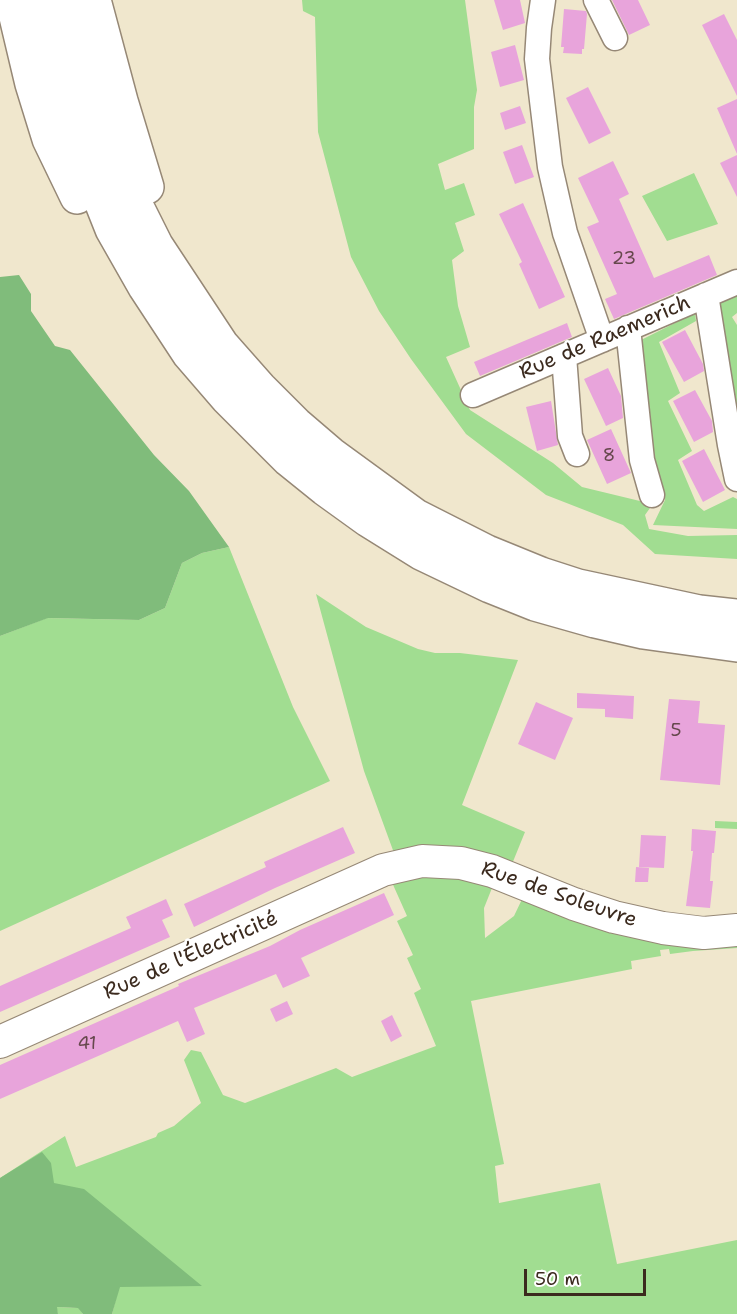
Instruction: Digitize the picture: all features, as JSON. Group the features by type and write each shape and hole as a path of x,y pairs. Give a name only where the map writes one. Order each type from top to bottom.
{"highway":[{"path":"12,0 32,84 49,139 77,197 143,306 227,398 289,460 359,514 421,553 490,586 555,609 644,632 737,645"},
{"path":"37,0 69,121 112,229 145,287 189,354"},
{"path":"67,0 100,120 125,183 156,245 222,345 296,424 331,454 416,516 487,552 550,577 621,596 699,612 737,616"},
{"path":"94,0 118,91 152,203 168,239 207,305 222,345"}],"main road":[{"name":"Rue de Soleuvre","path":"383,870 422,861 461,863 492,871 574,904 614,917 694,932 737,930"},
{"name":"Rue de l'Électricité","path":"0,1042 383,870"}],"street":[{"path":"543,0 537,59 550,167 565,233 602,340"},
{"path":"596,0 615,38"},
{"name":"Rue de Raemerich","path":"473,395 737,282"},
{"path":"706,295 737,479"},
{"path":"628,328 642,460 652,495"},
{"path":"564,356 570,436 577,454"}],"green space":[{"path":"302,0 465,0 477,90 474,107 474,149 438,164 445,190 464,183 475,215 455,223 464,251 452,260 458,306 470,347 446,357 470,410 553,463 582,487 644,502 650,508 645,515 649,529 688,536 737,535 737,559 655,554 623,525 546,495 466,434 379,311 351,257 318,132 315,17 303,11"},
{"path":"694,173 718,224 667,241 642,196"},
{"path":"19,275 31,294 31,311 55,346 70,350 154,455 189,491 229,547 202,553 182,563 165,608 139,620 48,618 0,636 0,277"},
{"path":"737,291 737,313 732,317 737,325 737,440 718,298"},
{"path":"695,313 696,321 659,342 680,393 668,401 692,451 678,460 697,505 704,511 733,497 737,499 737,529 653,525 665,500 646,426 641,340"},
{"path":"229,547 293,707 330,781 0,931 0,636 47,618 139,620 165,608 182,563 202,553"},
{"path":"316,594 366,627 418,649 435,653 460,653 518,660 462,805 525,832 512,864 394,853 364,771"},
{"path":"715,821 737,822 737,829 715,828"},
{"path":"422,871 494,883 484,908 485,938 514,916 525,893 669,945 678,939 737,939 737,948 670,954 669,949 660,950 661,956 631,961 632,969 471,1001 504,1164 495,1166 499,1203 600,1183 617,1264 737,1240 737,1314 112,1314 119,1287 0,1178 65,1136 76,1167 156,1137 158,1133 174,1126 201,1103 184,1060 191,1050 201,1052 223,1095 245,1103 336,1068 352,1077 436,1046 414,993 421,989 407,958 413,955 397,921 407,916 390,878"},
{"path":"42,1152 51,1163 54,1183 84,1189 202,1286 120,1287 112,1314 83,1314 78,1308 57,1307 58,1314 0,1314 0,1178"},
{"path":"56,1307 79,1308 83,1314 58,1314"}],"building":[{"path":"494,0 520,0 525,23 503,30"},
{"path":"612,0 638,0 650,25 629,35"},
{"path":"564,9 586,11 582,54 563,53 564,47 561,47"},
{"path":"724,14 737,40 737,96 702,25"},
{"path":"515,45 524,80 500,87 491,52"},
{"path":"588,87 611,133 589,144 566,98"},
{"path":"737,99 737,154 717,108"},
{"path":"520,106 526,123 505,130 500,113"},
{"path":"522,145 534,177 515,184 503,152"},
{"path":"737,155 737,197 720,163"},
{"path":"613,161 629,194 619,199 654,278 709,255 717,275 614,319 605,299 617,294 587,227 599,222 578,178"},
{"path":"523,203 565,297 539,309 519,264 522,262 499,214"},
{"path":"567,323 572,337 480,376 474,362"},
{"path":"685,330 703,364 704,371 684,382 662,342"},
{"path":"608,368 621,396 623,418 606,426 584,379"},
{"path":"695,390 712,421 713,432 694,442 673,401"},
{"path":"551,401 558,445 537,451 526,407"},
{"path":"611,429 631,473 607,484 587,440"},
{"path":"704,449 725,490 703,502 682,461"},
{"path":"577,693 634,696 633,719 605,717 605,709 577,708"},
{"path":"669,699 700,701 698,723 725,725 720,785 660,780"},
{"path":"536,702 573,718 555,760 518,744"},
{"path":"343,827 355,853 194,927 184,904 266,867 264,862"},
{"path":"692,829 716,831 714,853 712,853 710,881 713,881 710,908 686,906 693,851 691,851"},
{"path":"641,835 666,836 664,868 639,867"},
{"path":"636,867 649,868 648,882 635,882"},
{"path":"384,893 394,915 301,958 310,976 283,988 276,974 194,1008 205,1034 187,1042 178,1021 0,1099 0,1065"},
{"path":"166,899 173,915 162,920 170,937 0,1012 0,986 131,928 126,917"},
{"path":"287,1001 293,1014 276,1022 270,1009"},
{"path":"392,1015 402,1036 391,1042 381,1021"}]}
